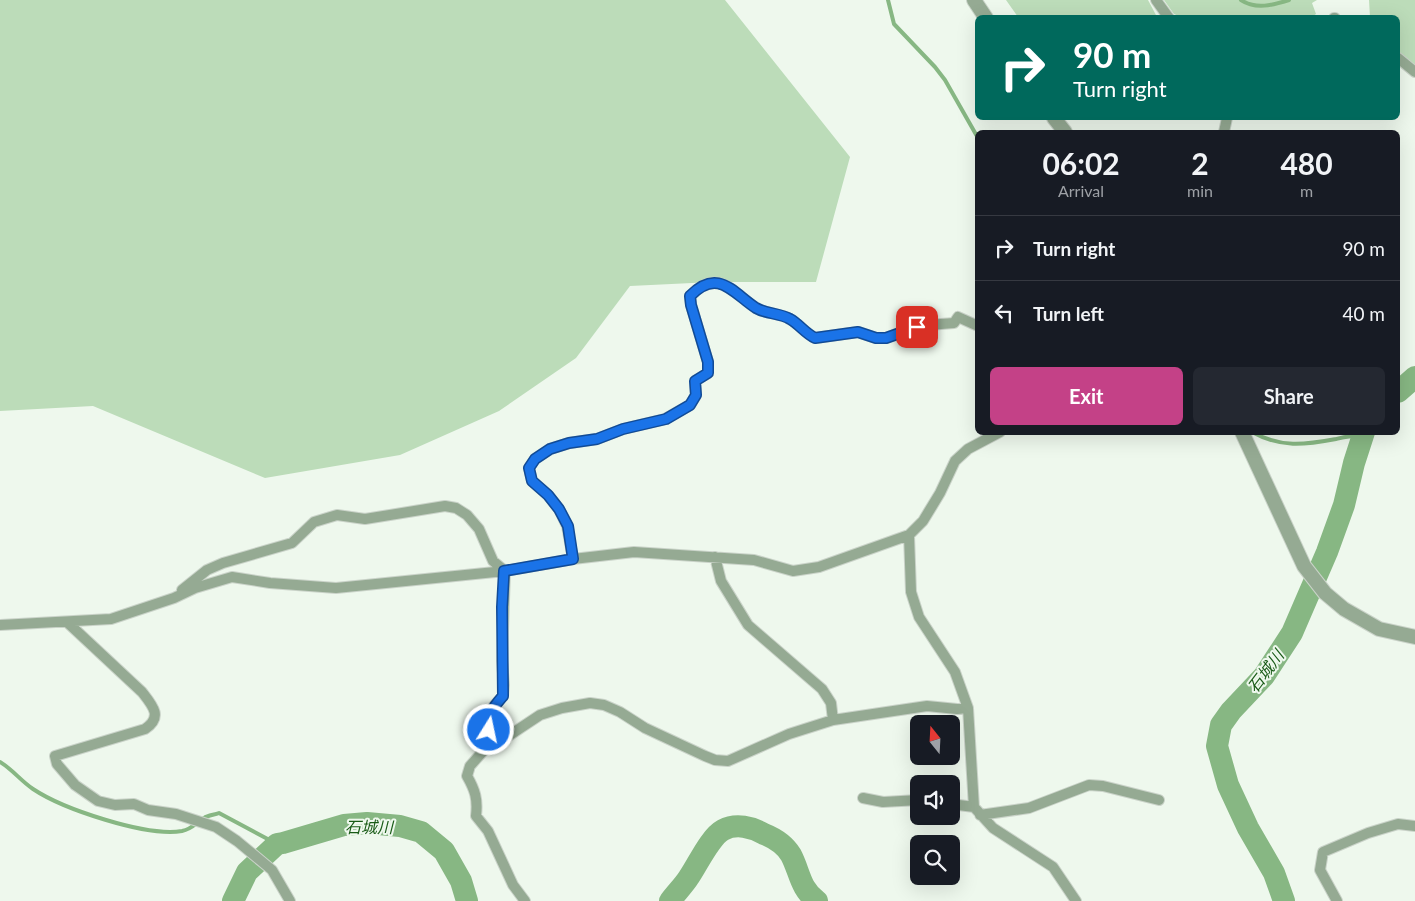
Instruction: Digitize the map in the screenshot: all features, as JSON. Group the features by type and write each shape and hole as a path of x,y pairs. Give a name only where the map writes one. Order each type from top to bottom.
{"street":[{"path":"974,0 984,15"},
{"path":"1156,0 1167,15"},
{"path":"1400,60 1415,72"},
{"path":"1056,120 1063,130"},
{"path":"573,559 568,526 559,509 548,495 532,481 529,468 535,459 550,449 569,443 597,439 623,429 666,419 690,405 696,395 695,381 708,373 708,362 690,296 706,284 713,282 727,286 742,295 758,309 790,318 815,338 858,332 876,338 886,338 928,324 954,323 958,317 975,325"},
{"path":"0,625 111,619 174,598 195,588 232,577 270,583 336,588 504,571 573,559 634,552 754,560 793,572 819,567 908,535 923,520 940,492 955,461 968,449 994,435"},
{"path":"1243,435 1304,566 1325,593 1344,609 1379,629 1415,637"},
{"path":"174,598 207,570 223,563 292,543 314,522 337,515 365,519 445,506 456,508 467,515 479,529 493,561 504,571 502,643 504,685 503,696 492,708 488,718 492,743"},
{"path":"908,535 911,592 919,617 955,672 968,708 977,811 993,828 1053,867 1076,901"},
{"path":"715,557 721,580 748,625 822,689 831,703 833,720"},
{"path":"67,622 142,692 151,702 156,715 153,723 145,729 60,753 55,756 58,764 75,785 98,801 115,805 134,804 148,810 176,814 216,827 237,841 272,870 290,901"},
{"path":"526,901 513,885 488,831 476,816 478,804 467,776 470,766 492,743 504,739 540,715 562,708 590,703 604,705 620,712 645,728 705,756 714,760 728,761 789,734 833,720 927,706 957,709 968,708"},
{"path":"960,806 977,811 1028,808 1088,785 1103,786 1159,800"},
{"path":"863,798 883,802 910,800"},
{"path":"1337,901 1320,870 1324,852 1368,833 1398,824 1415,826"}],"green space":[{"path":"0,0 725,0 850,157 816,282 713,282 630,286 576,358 499,411 400,455 265,478 93,406 0,411"},
{"path":"1006,0 1148,0 1156,15 1017,15"},
{"path":"1164,0 1317,0 1312,3 1316,14 1314,15 1174,14"},
{"path":"1369,0 1415,0 1415,72 1400,60 1400,15 1370,15"}],"waterway":[{"path":"888,0 894,24 945,80 975,133"},
{"path":"1241,0 1259,6 1289,0"},
{"name":"石城川","path":"1400,390 1415,377"},
{"path":"1259,435 1273,441 1293,444 1313,443 1349,436 1363,436"},
{"name":"石城川","path":"1284,901 1274,873 1248,828 1228,785 1217,746 1221,725 1231,711 1264,676 1292,633 1327,552 1344,505 1363,435"},
{"path":"0,762 33,789 47,797 105,820 127,826 166,832 185,830 206,817 219,813 277,844"},
{"name":"石城川","path":"233,901 247,872 277,844 344,825 367,823 400,826 421,832 444,851 461,881 467,901"},
{"name":"石城川","path":"670,901 687,880 713,838 723,830 739,826 749,828 772,838 789,851 807,891 817,901"}],"route":[{"path":"489,730 488,718 492,708 503,696 502,607 504,571 573,559 568,526 559,509 548,495 532,481 529,468 535,459 550,449 569,443 597,439 623,429 666,419 690,405 696,395 695,381 708,373 708,362 691,305 690,296 693,293 706,284 713,282 727,286 742,295 758,309 790,318 810,336 815,338 858,332 876,338 886,338 917,327"}]}
